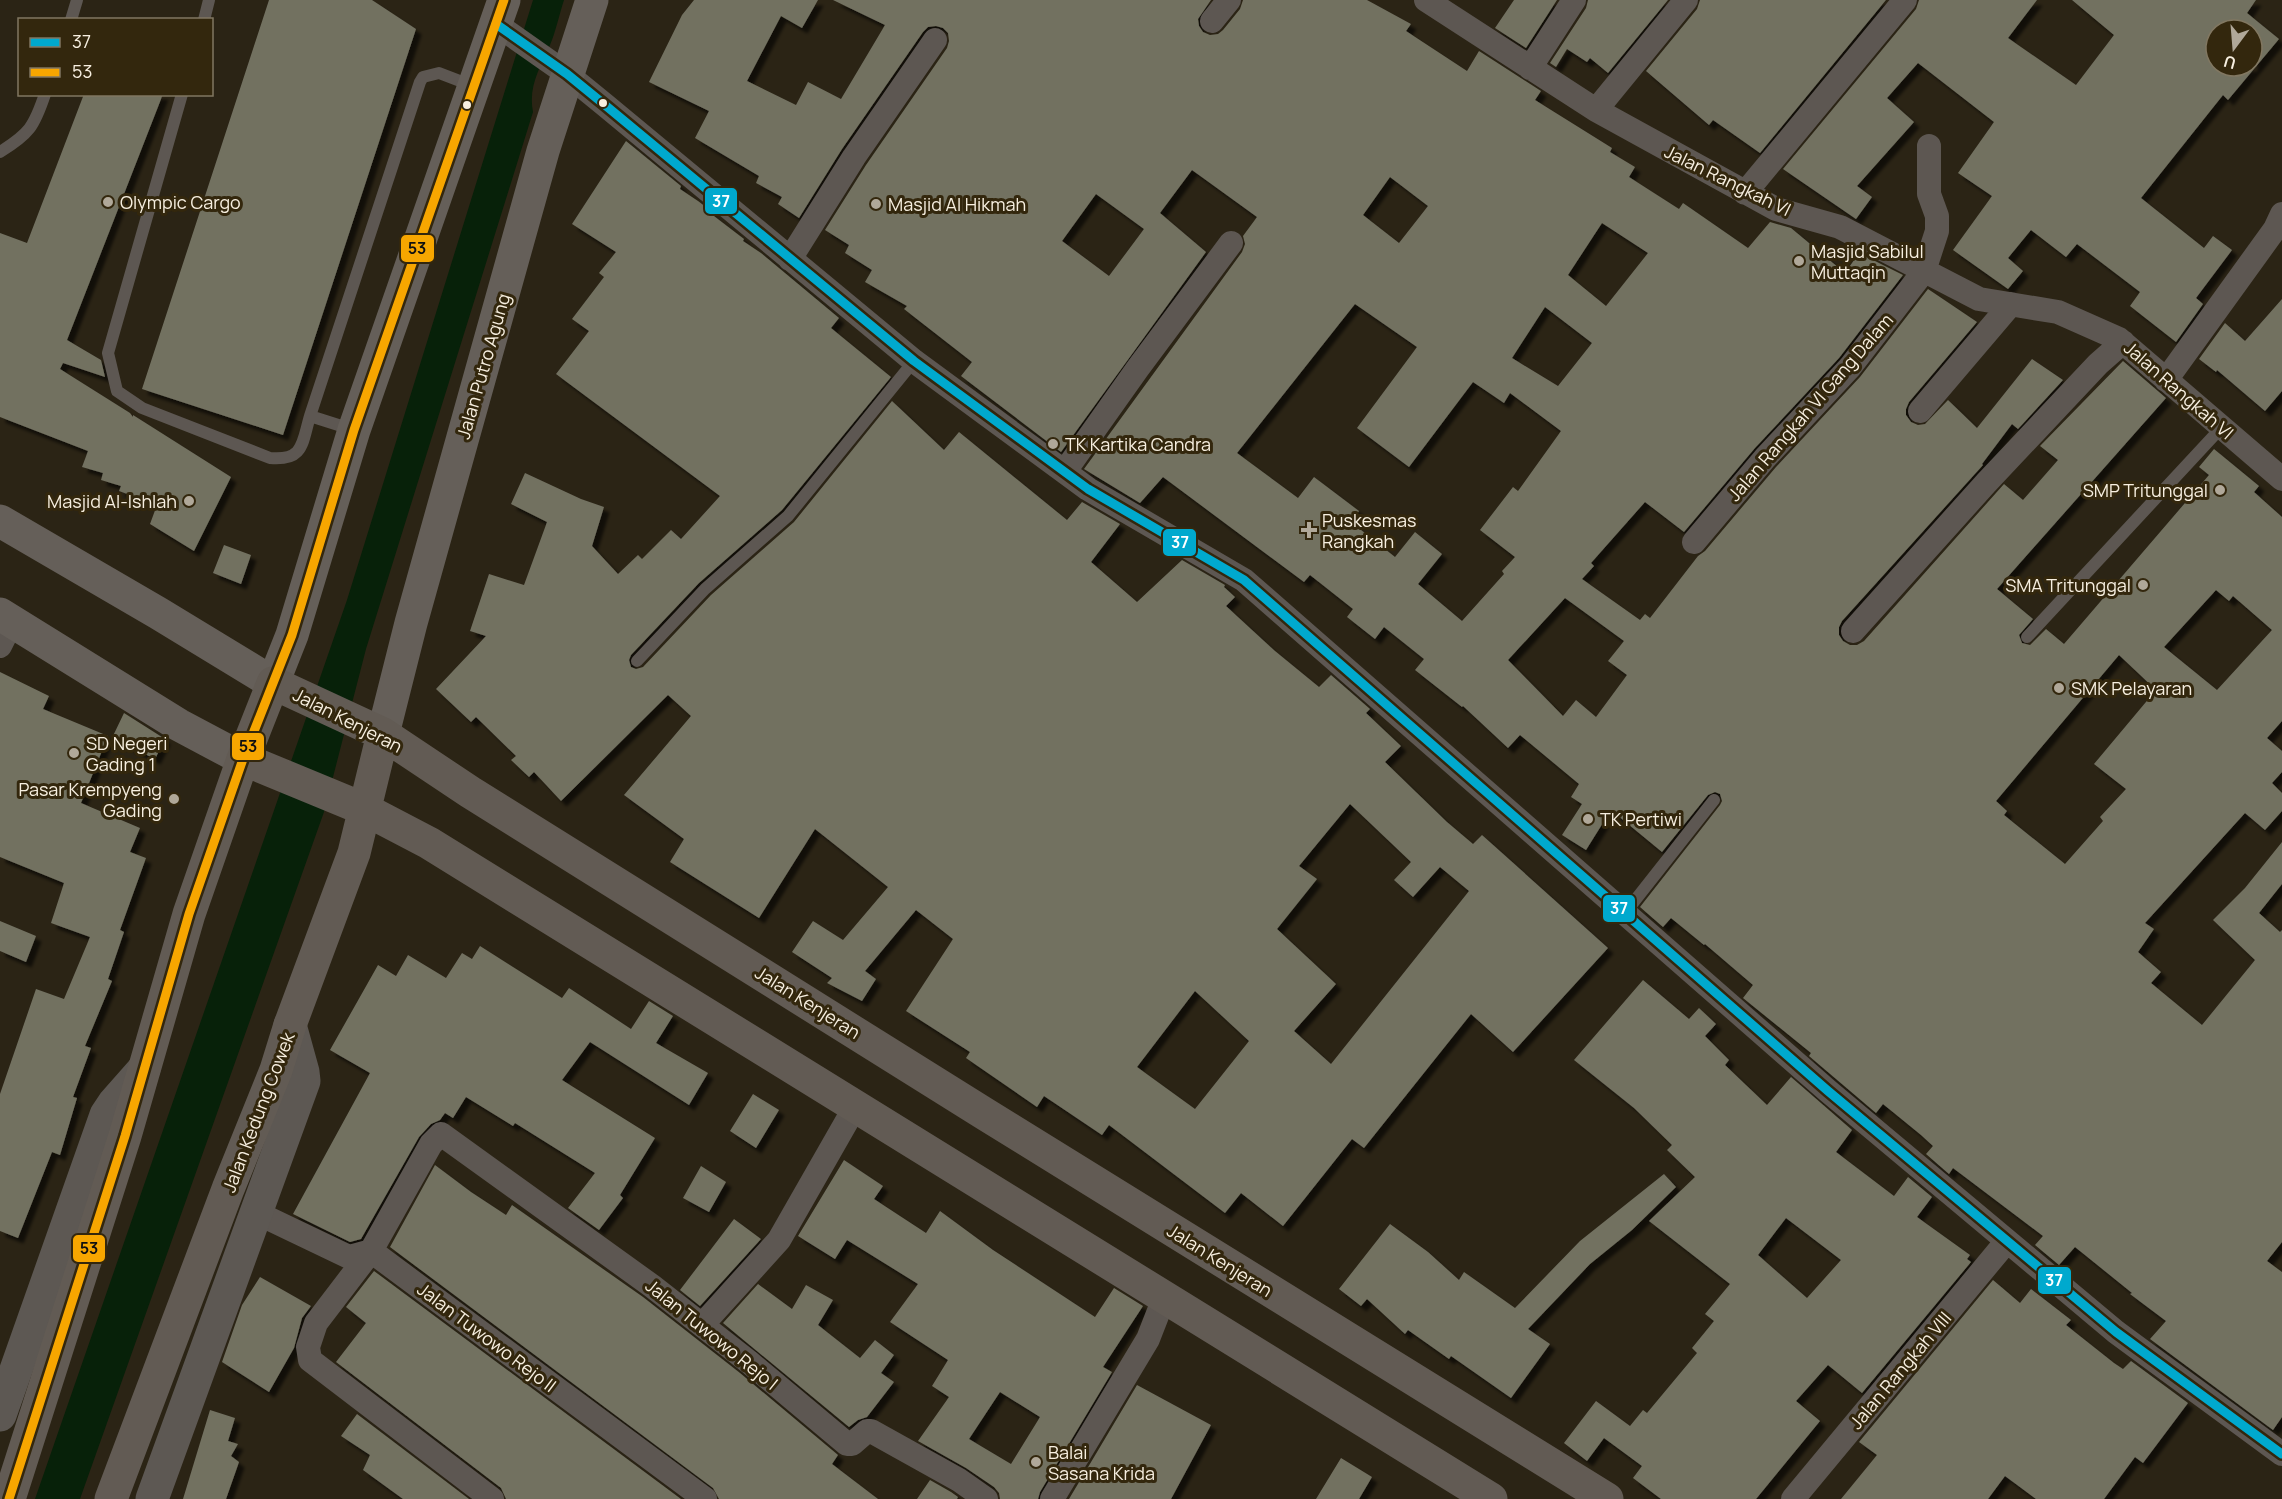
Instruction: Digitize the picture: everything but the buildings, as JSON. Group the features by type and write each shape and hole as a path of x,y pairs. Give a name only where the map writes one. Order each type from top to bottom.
{"highway":[{"name":"Jalan Kenjeran","path":"284,688 374,730 985,1114 1607,1499"},
{"path":"9,1499 144,1069 189,914 284,688"},
{"path":"290,1025 354,853 354,805 374,730"},
{"path":"254,764 354,805 429,843 1491,1499"},
{"name":"Jalan Kedung Cowek","path":"111,1499 228,1189 276,1070 290,1025"}],"main road":[{"name":"Jalan Putro Agung","path":"374,730 406,643 543,151 561,70 592,0"},
{"path":"284,688 292,635 354,430 475,87 504,20"},
{"name":"Jalan Kenjeran","path":"0,521 284,688"},
{"path":"4,627 254,764"},
{"name":"Jalan Kedung Cowek","path":"152,1499 304,1081 290,1025"},
{"path":"0,1415 106,1115 144,1069"}],"street":[{"path":"1212,21 1229,0"},
{"name":"Jalan Rangkah VI","path":"1426,0 1596,110 1776,209 1839,227 1979,299 2058,312 2123,342 2282,478"},
{"path":"1530,68 1574,0"},
{"path":"1596,110 1686,0"},
{"path":"1745,193 1905,0"},
{"path":"504,20 561,70 914,361 1088,489 1244,579 1827,1091 2116,1332 2282,1454"},
{"path":"790,259 854,158 935,40"},
{"name":"Jalan Rangkah VI Gang Dalam","path":"1694,542 1765,458 1850,367 1924,271 1937,231 1937,216 1929,194 1929,146"},
{"path":"2166,380 2275,229 2282,214"},
{"path":"1065,471 1231,243"},
{"path":"1920,411 2011,304"},
{"path":"1853,631 1986,483 2098,364 2123,342"},
{"path":"702,1325 779,1240 855,1107"},
{"name":"Jalan Tuwowo Rejo I","path":"370,1251 431,1144 441,1134 652,1286 846,1444 852,1444 867,1431 871,1431 959,1480 986,1499"},
{"path":"255,1212 349,1257 370,1251"},
{"name":"Jalan Rangkah VIII","path":"1793,1499 2007,1241"},
{"path":"370,1251 316,1323 308,1347 310,1360 492,1499"},
{"name":"Jalan Tuwowo Rejo II","path":"370,1251 705,1499"},
{"path":"1052,1499 1148,1339 1164,1298"}],"lane":[{"path":"72,18 77,0"},
{"path":"204,18 209,0"},
{"path":"181,96 108,353 117,391 142,408 270,458 285,459 296,454 301,446 420,82 423,77 439,73 475,87"},
{"path":"0,152 22,138 31,129 44,96"},
{"path":"637,661 705,588 788,516 914,361"},
{"path":"310,416 354,430"},
{"path":"2027,637 2222,428"},
{"path":"1625,913 1714,800"}],"shaded area":[{"path":"533,0 564,0 552,40 536,77 532,94 533,112 366,649 324,812 80,1499 35,1499 347,600"}],"transit line":[{"name":"53","path":"9,1499 125,1136 189,914 243,759 292,635 354,430 504,0"},
{"name":"37","path":"496,24 567,74 914,361 1088,489 1244,580 1828,1091 2116,1332 2282,1454"}],"place":[{"name":"Olympic Cargo","path":"108,202"},
{"name":"Masjid Al Hikmah","path":"876,204"},
{"name":"Masjid Sabilul Muttaqin","path":"1799,261"},
{"name":"TK Kartika Candra","path":"1053,444"},
{"name":"SMP Tritunggal","path":"2220,490"},
{"name":"Masjid Al-Ishlah","path":"189,501"},
{"name":"Puskesmas Rangkah","path":"1309,530"},
{"name":"SMA Tritunggal","path":"2143,585"},
{"name":"SMK Pelayaran","path":"2059,688"},
{"name":"SD Negeri Gading 1","path":"74,753"},
{"name":"Pasar Krempyeng Gading","path":"174,799"},
{"name":"TK Pertiwi","path":"1588,819"},
{"name":"Balai Sasana Krida","path":"1036,1462"}]}
